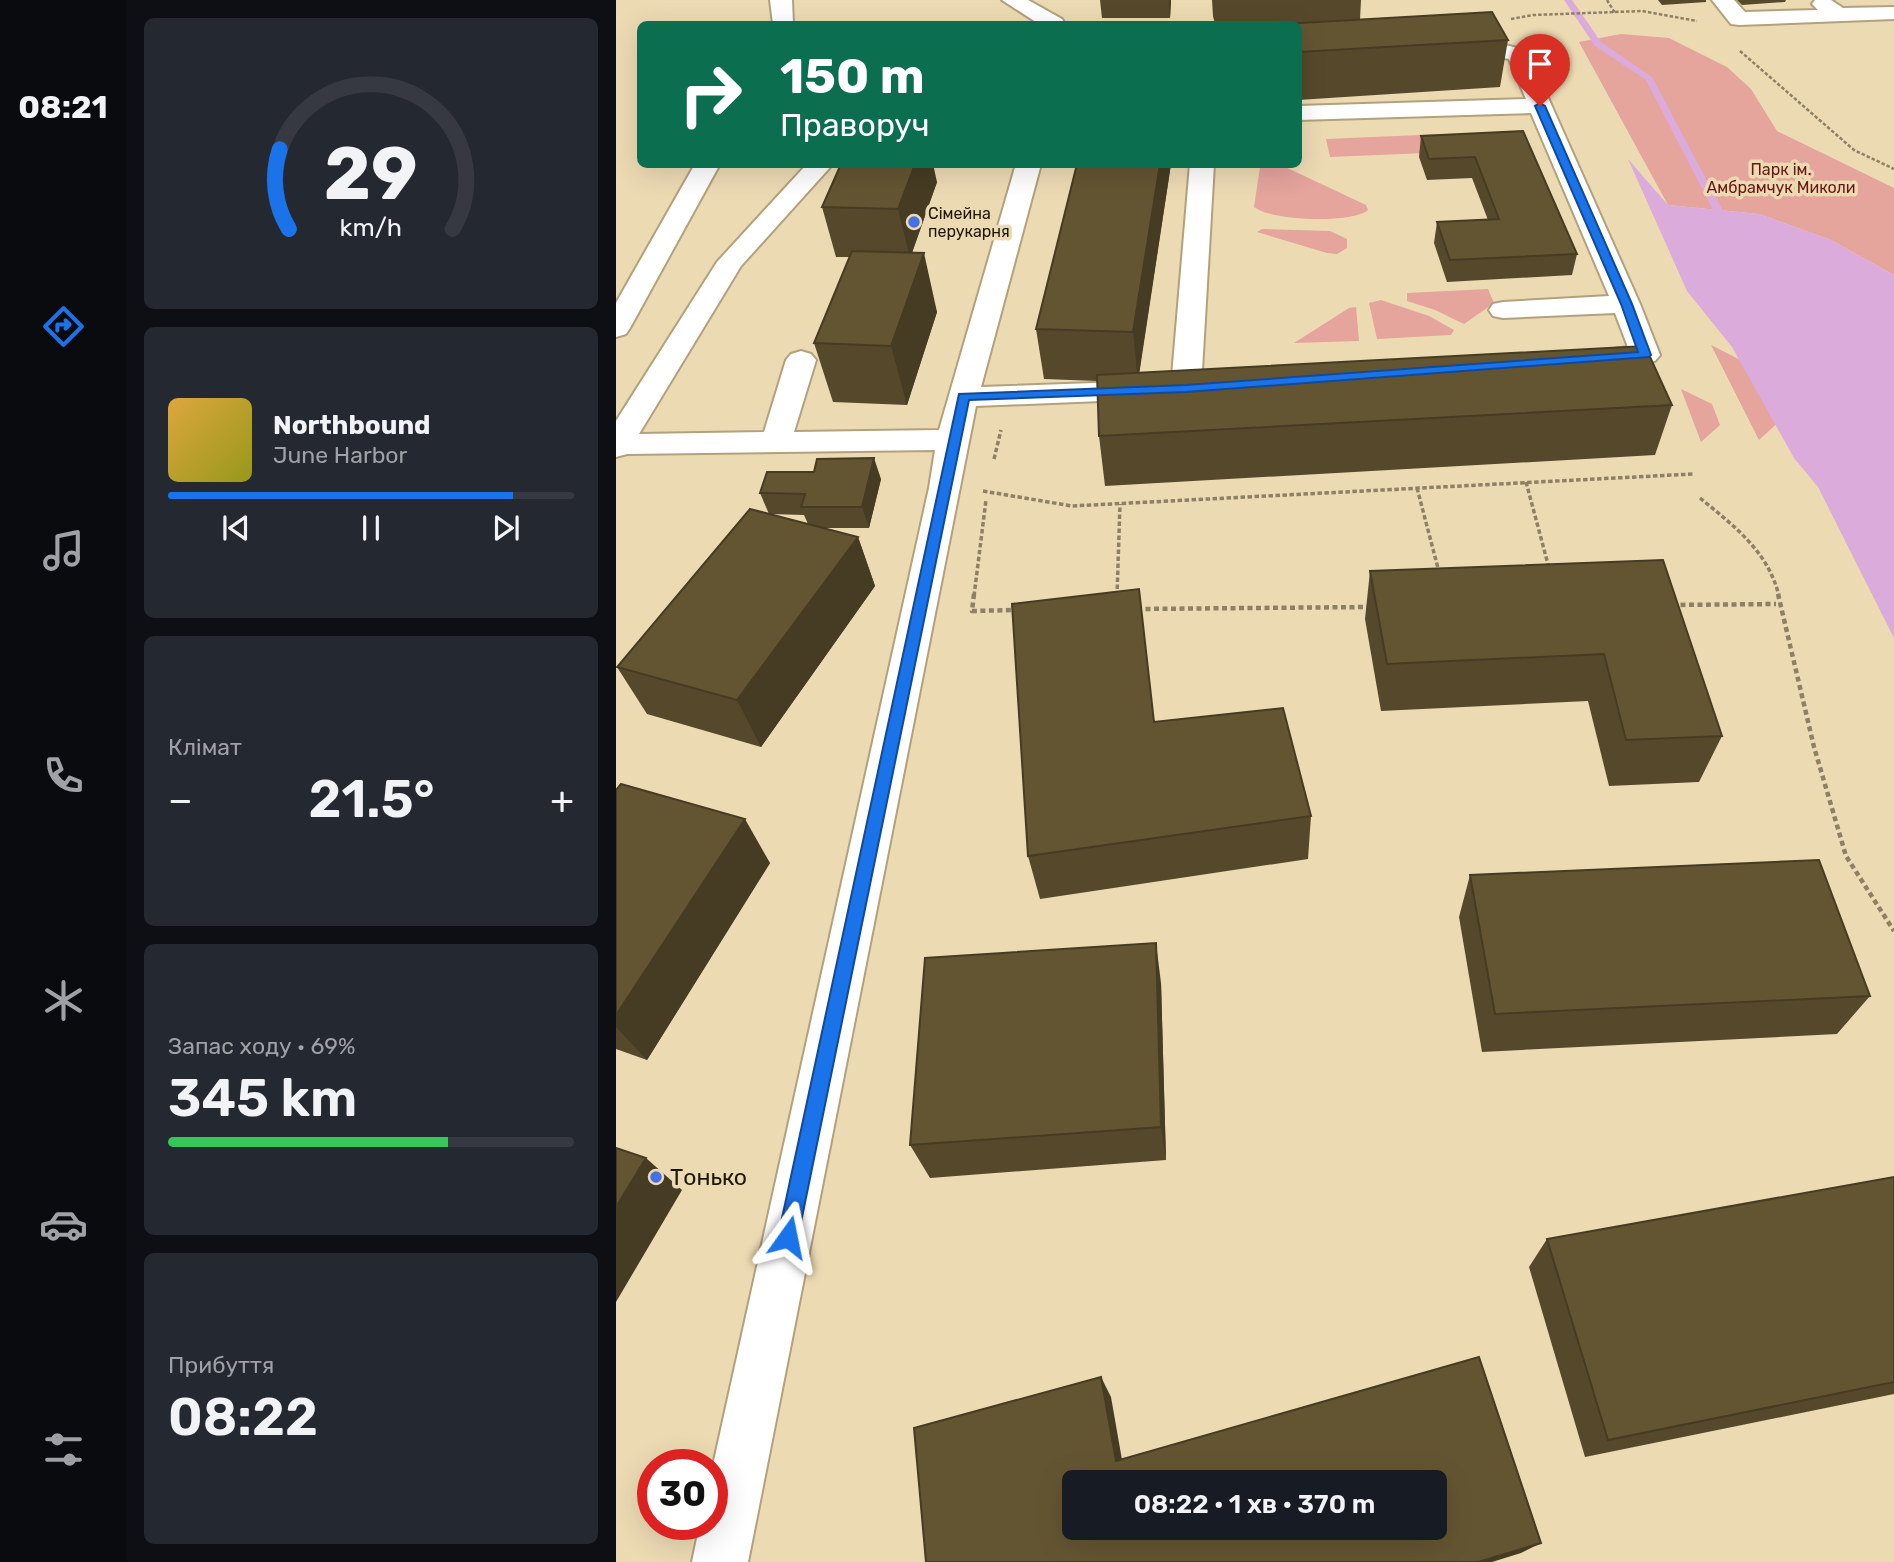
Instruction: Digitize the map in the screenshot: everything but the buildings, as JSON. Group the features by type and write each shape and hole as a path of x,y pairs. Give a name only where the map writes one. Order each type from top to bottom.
{"street":[{"path":"781,0 783,21"},
{"path":"1013,0 1049,21"},
{"path":"1723,0 1739,19 1894,13"},
{"path":"1819,0 1832,12 1846,16"},
{"path":"1438,48 1480,46 1518,55 1626,304 1645,355 1575,360"},
{"path":"1302,113 1540,106"},
{"path":"616,328 706,168"},
{"path":"617,446 730,262 817,168"},
{"path":"720,1562 945,488 952,440 1028,168"},
{"path":"963,397 1200,387 1189,324 1197,262 1202,168"},
{"path":"1503,310 1626,304"},
{"path":"775,442 801,360"},
{"path":"617,446 952,440"}],"path":[{"path":"1607,0 1615,13"},
{"path":"1558,14 1642,10 1708,23"},
{"path":"1740,50 1854,150 1894,169"},
{"path":"945,488 987,491 1072,506 1693,474"},
{"path":"1526,481 1551,576"},
{"path":"1417,488 1441,580"},
{"path":"987,492 972,611 1025,610"},
{"path":"1700,498 1748,538 1773,575 1815,747 1846,856 1894,931"},
{"path":"1117,610 1119,504"},
{"path":"1669,605 1776,604"},
{"path":"1131,609 1378,607"}],"green space":[{"name":"Парк ім. Амбрамчук Миколи","path":"1621,34 1669,38 1727,67 1751,89 1777,131 1894,188 1894,275 1831,240 1759,214 1668,205 1579,42"},
{"path":"1444,134 1450,152 1330,157 1326,139"},
{"path":"1260,168 1287,168 1366,205 1368,210 1345,217 1311,219 1277,215 1254,207"},
{"path":"1262,229 1330,231 1347,239 1347,248 1337,254 1327,253 1257,232"},
{"path":"1488,289 1494,303 1464,324 1435,310 1407,301 1407,293"},
{"path":"1381,300 1429,316 1454,330 1451,335 1377,339 1369,303"},
{"path":"1356,307 1359,341 1294,343 1349,308"},
{"path":"1711,345 1756,368 1782,419 1759,440"},
{"path":"1681,389 1712,404 1720,425 1701,442"}],"shaded area":[{"path":"1628,159 1668,205 1759,214 1831,240 1894,275 1894,638 1818,487 1794,458 1732,347 1687,291"}],"waterway":[{"path":"1568,0 1598,44 1649,79 1718,210 1732,223"}],"place":[{"name":"Сімейна перукарня","path":"914,222"},
{"name":"Тонько","path":"656,1177"}],"route":[{"path":"788,1237 963,397 1186,388 1645,355 1626,304 1540,106"}]}
